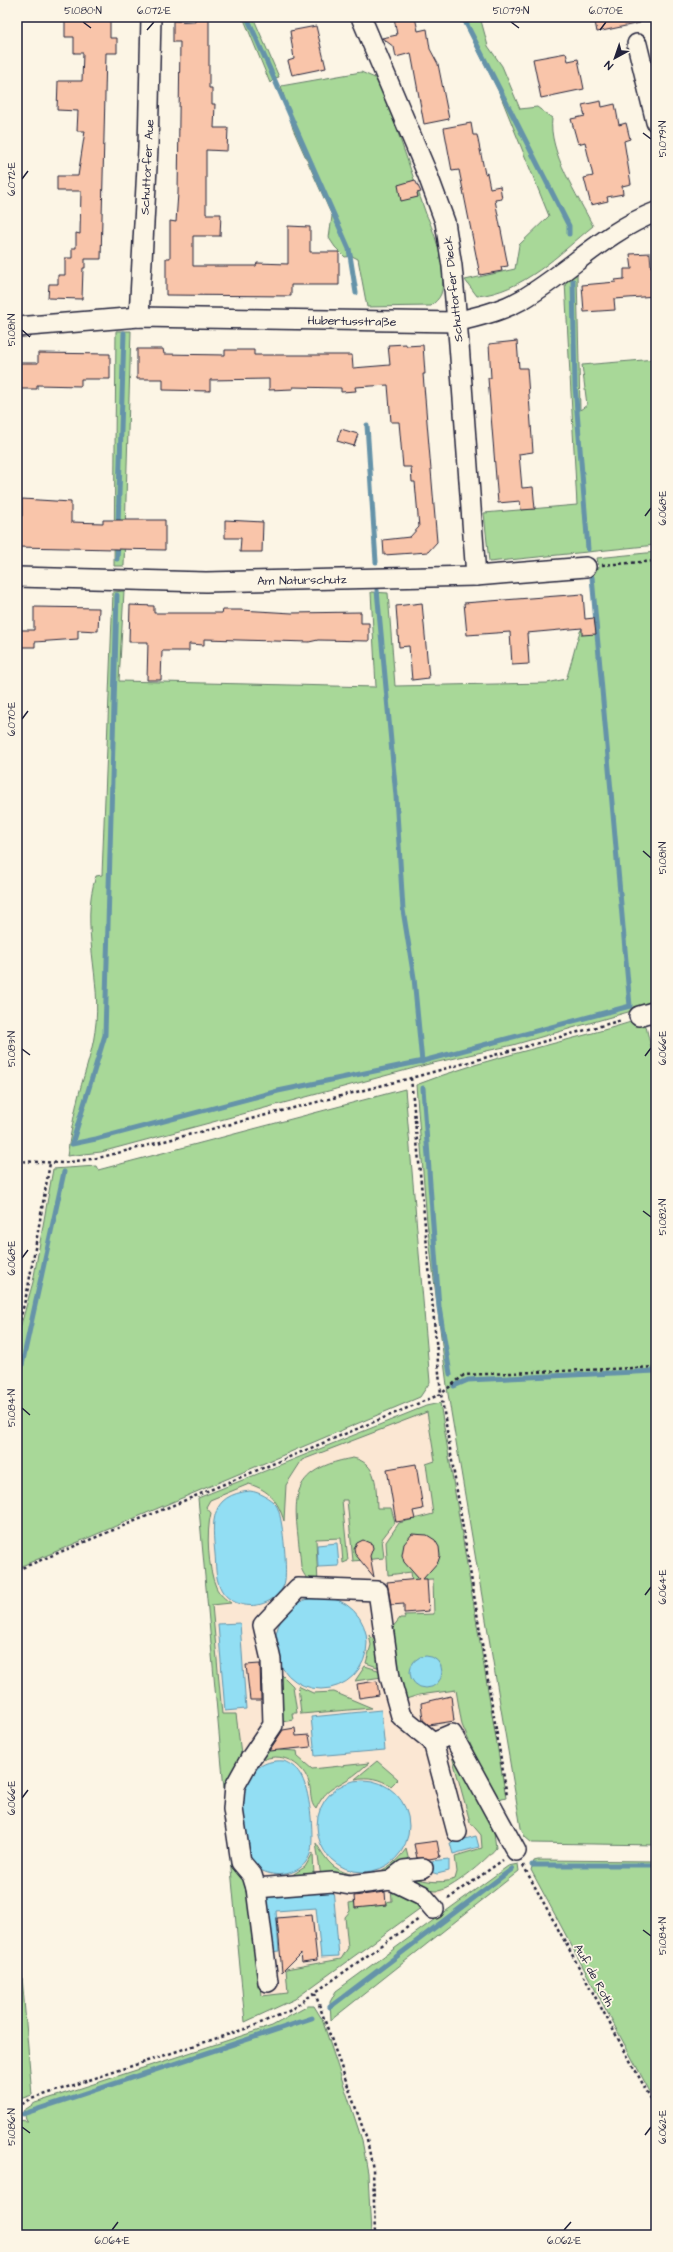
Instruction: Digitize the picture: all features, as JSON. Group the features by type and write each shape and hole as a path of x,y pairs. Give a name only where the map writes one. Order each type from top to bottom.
{"street":[{"name":"Schuttorfer Aue","path":"139,317 148,148 151,17"},
{"name":"Schuttorfer Dieck","path":"361,17 440,206 449,242 476,576"},
{"path":"637,44 656,122"},
{"name":"Hubertusstraße","path":"17,327 139,317 456,322 503,309 551,280 622,227 656,212"},
{"name":"Am Naturschutz","path":"17,577 206,582 476,576 586,567"},
{"path":"268,1982 256,1888 252,1875 241,1862 233,1809 236,1786 250,1759 273,1725 271,1660 263,1624 298,1588 378,1591 390,1677 401,1716 433,1742 457,1832"},
{"path":"433,1742 452,1734 516,1851"},
{"path":"392,1880 404,1870 423,1868"},
{"path":"256,1888 334,1882 350,1884 392,1880 422,1895 434,1909"}],"path":[{"path":"586,567 656,561"},
{"path":"17,1161 50,1163 76,1162 98,1158 411,1078 648,1013"},
{"path":"411,1078 441,1394 508,1804"},
{"path":"17,1332 28,1288 50,1163"},
{"path":"17,1570 441,1394 464,1375 656,1367"},
{"name":"Auf de Roth","path":"516,1851 656,2108"},
{"path":"315,1993 367,2140 373,2168 375,2235"}],"shaded area":[{"path":"426,1406 501,1800 482,1805 494,1832 496,1848 489,1857 295,1999 245,2022 198,1498"}],"green space":[{"path":"243,17 253,17 279,77 275,78 270,83"},
{"path":"461,17 480,17 488,46 502,66 520,109 537,107 552,118 552,131 559,159 572,188 593,226 540,270 510,287 494,293 477,296 465,280 515,269 519,245 549,216 499,92"},
{"path":"361,72 375,78 386,98 437,242 442,265 443,286 440,296 431,306 367,307 358,259 352,256 345,257 335,247 329,238 332,216 293,129 281,86"},
{"path":"577,274 580,410 587,405 582,365 656,359 656,545 489,562 484,513 577,505 565,282"},
{"path":"116,331 131,331 124,566 114,566"},
{"path":"656,552 656,1004 513,1045 429,1064 101,1152 67,1156 77,1102 94,1040 97,1012 90,934 90,914 91,895 96,876 102,875 113,592 124,591 119,681 376,687 371,592 388,593 395,686 547,683 566,679 581,630 596,624 590,570 599,568 597,558"},
{"path":"644,1018 656,1069 656,1845 532,1843 525,1837 521,1828 448,1394 427,1222 416,1085 501,1057 587,1035"},
{"path":"405,1089 430,1382 420,1397 17,1568 17,1339 33,1282 53,1169 96,1166 98,1170"},
{"path":"440,1403 506,1798 495,1801 462,1725 456,1690 419,1695 406,1699 401,1691 392,1628 400,1618 405,1618 404,1615 434,1614 433,1579 412,1580 411,1572 388,1575 386,1542 399,1523 433,1514 426,1464 435,1461 427,1412 302,1460 286,1485 284,1521 276,1502 272,1497 256,1486 249,1484 210,1500 206,1507 211,1513 208,1540 213,1579 219,1592 231,1603 212,1605 222,1714 236,1714 242,1762 229,1789 224,1789 198,1498 426,1406"},
{"path":"353,1458 367,1465 371,1470 376,1484 377,1508 391,1508 395,1522 382,1539 384,1558 353,1561 347,1500 342,1500 348,1561 343,1563 341,1538 316,1539 318,1584 307,1578 301,1567 296,1510 298,1495 303,1483 313,1472 329,1464"},
{"path":"369,1635 378,1643 380,1668 366,1663 371,1645"},
{"path":"365,1666 381,1671 382,1677 355,1681"},
{"path":"277,1668 293,1686 297,1713 292,1713 293,1720 282,1722"},
{"path":"298,1686 313,1693 334,1692 372,1708 301,1714"},
{"path":"277,1730 280,1750 297,1751 298,1757 312,1769 369,1763 354,1776 329,1791 316,1809 312,1803 309,1783 303,1771 292,1762 279,1757 272,1757 263,1760 252,1767"},
{"path":"449,1745 494,1832 496,1848 485,1860 459,1881 442,1890 432,1891 423,1888 404,1876 436,1882 455,1879 457,1872 455,1856 482,1848 481,1835 470,1822"},
{"path":"377,1761 398,1779 391,1786 374,1779 355,1779"},
{"path":"316,1843 333,1866 343,1872 353,1875 373,1874 383,1870 406,1849 409,1861 373,1878 321,1877"},
{"path":"313,1853 314,1876 289,1877 305,1867"},
{"path":"230,1858 243,1868 252,1897 262,1996 288,1993 286,1969 341,1959 348,1948 345,1917 350,1911 349,1903 355,1902 358,1905 392,1901 391,1887 397,1887 422,1907 295,1999 245,2022"},
{"path":"534,1861 656,1861 656,2103 531,1870"},
{"path":"518,1864 519,1871 331,2020 330,2002 336,1991 508,1866"},
{"path":"17,1917 32,2095 17,2100"},
{"path":"308,2006 314,2006 322,2019 362,2140 368,2173 371,2235 17,2235 17,2120 27,2121 23,2111 35,2103 272,2026"}],"water":[{"path":"250,1491 271,1500 276,1505 278,1510 281,1519 284,1541 285,1580 281,1590 276,1596 267,1602 247,1605 240,1604 228,1598 223,1593 218,1583 216,1575 213,1531 216,1512 220,1504 227,1498"},
{"path":"337,1543 339,1566 318,1567 317,1545"},
{"path":"321,1597 339,1600 354,1610 364,1625 367,1643 364,1661 354,1676 339,1686 321,1689 303,1686 288,1676 278,1661 275,1643 278,1625 288,1610 303,1600"},
{"path":"240,1623 246,1709 225,1711 218,1624"},
{"path":"426,1656 432,1657 439,1663 442,1672 441,1678 435,1685 426,1688 420,1687 413,1681 410,1672 411,1666 417,1659"},
{"path":"381,1710 385,1750 315,1756 311,1717"},
{"path":"284,1761 297,1769 303,1781 309,1800 312,1843 309,1857 302,1866 290,1873 276,1874 263,1871 257,1867 247,1853 240,1799 243,1787 256,1769 268,1763"},
{"path":"363,1780 381,1784 395,1794 405,1808 409,1826 405,1844 395,1858 381,1868 363,1872 345,1868 331,1858 321,1844 317,1826 321,1808 331,1794 345,1784"},
{"path":"476,1836 479,1847 453,1854 450,1843"},
{"path":"449,1859 449,1871 437,1874 431,1872 430,1861"},
{"path":"333,1888 339,1956 321,1957 316,1908 276,1911 279,1951 270,1952 264,1894"}],"building":[{"path":"65,17 110,17 110,38 117,38 117,53 106,53 101,259 85,259 85,268 83,268 82,299 48,298 49,284 58,284 58,275 65,275 65,258 72,258 72,248 76,248 76,233 80,234 81,191 57,191 57,176 78,176 85,131 77,131 78,111 57,110 58,81 82,81 83,53 74,53 74,37 65,37"},
{"path":"195,17 209,17 209,88 212,88 212,104 215,104 214,128 228,128 227,151 206,150 206,214 221,214 220,236 193,236 193,266 256,266 257,263 288,264 288,226 310,227 310,252 339,252 339,285 291,285 291,296 166,295 166,258 170,258 170,221 176,222 178,193 180,42 173,42 173,21 195,22"},
{"path":"394,17 415,17 418,31 427,29 430,49 438,64 449,119 424,124 411,53 396,57 394,47 382,38 397,35"},
{"path":"594,17 639,17 640,23 597,32"},
{"path":"316,26 326,68 292,75 288,61 294,59 290,31"},
{"path":"566,53 568,61 578,59 584,89 541,98 533,59"},
{"path":"601,101 602,107 615,104 619,125 626,123 630,139 624,141 631,184 622,186 623,194 607,197 608,201 591,205 584,178 593,176 585,142 578,144 571,119 585,116 582,105"},
{"path":"471,123 473,135 477,135 485,174 487,173 490,188 500,186 502,199 495,200 508,266 501,267 502,271 480,275 459,170 452,171 444,128"},
{"path":"415,180 421,192 417,193 418,197 401,201 398,185"},
{"path":"650,253 651,267 656,266 656,296 614,299 615,310 584,312 582,285 616,282 615,280 624,279 624,269 632,269 630,254"},
{"path":"517,341 519,368 527,368 533,452 519,454 522,488 533,487 535,509 521,510 520,501 498,503 488,378 491,378 489,344"},
{"path":"406,344 406,346 423,345 425,374 423,374 437,542 428,552 384,555 383,540 410,537 419,527 415,482 412,482 411,467 403,467 399,422 391,422 388,385 355,387 356,391 341,392 341,388 293,387 293,389 269,390 269,379 210,380 210,391 163,390 163,379 137,379 137,349 163,349 164,354 225,355 225,350 254,350 254,355 352,355 353,368 390,365 388,345"},
{"path":"38,353 110,354 110,379 81,379 81,386 37,385 37,389 17,389 17,363 38,363"},
{"path":"341,429 358,434 354,446 337,441"},
{"path":"22,499 71,502 71,522 103,523 103,520 165,520 165,550 17,547 17,516 22,516"},
{"path":"225,520 263,522 262,552 240,552 241,538 225,538"},
{"path":"583,594 585,619 594,618 596,634 582,635 582,628 527,633 529,664 512,665 510,632 467,635 464,603"},
{"path":"422,603 429,678 412,680 409,646 399,647 396,606"},
{"path":"130,605 154,606 154,613 222,613 223,610 292,613 361,612 361,623 369,623 369,641 318,640 309,642 204,639 204,645 189,644 189,651 162,651 161,680 147,680 148,642 129,642"},
{"path":"34,607 99,608 98,631 78,630 78,639 35,642 35,647 17,647 17,630 34,630"},
{"path":"416,1464 423,1509 413,1511 415,1519 396,1522 387,1469"},
{"path":"412,1534 427,1535 435,1540 439,1547 440,1556 438,1562 423,1579 427,1579 429,1611 404,1613 404,1604 391,1605 387,1582 419,1579 404,1562 402,1555 404,1544"},
{"path":"363,1540 372,1544 373,1548 370,1556 374,1577 355,1554 354,1548 357,1543"},
{"path":"260,1664 261,1700 250,1700 246,1665"},
{"path":"377,1681 379,1695 359,1698 357,1684"},
{"path":"451,1696 454,1721 429,1725 423,1720 421,1703"},
{"path":"295,1728 296,1736 309,1735 311,1747 269,1751 283,1730"},
{"path":"437,1841 440,1857 429,1859 417,1858 414,1844"},
{"path":"385,1892 386,1905 355,1908 354,1896"},
{"path":"312,1915 317,1960 302,1962 301,1953 282,1972 277,1918"}],"waterway":[{"path":"247,17 349,249 356,293"},
{"path":"463,17 569,226 569,234"},
{"path":"573,281 575,386 588,549"},
{"path":"118,526 124,333"},
{"path":"367,425 376,562"},
{"path":"117,559 118,544"},
{"path":"117,595 105,1035 72,1144 278,1091 423,1061 630,1006 592,577"},
{"path":"377,590 396,796 403,910 414,978 422,1062"},
{"path":"423,1088 439,1307 450,1374"},
{"path":"17,1388 64,1172"},
{"path":"454,1386 468,1380 656,1371"},
{"path":"532,1865 656,1865"},
{"path":"330,2007 512,1869"},
{"path":"23,2114 312,2018"},
{"path":"17,2053 19,2078 17,2085"}]}
